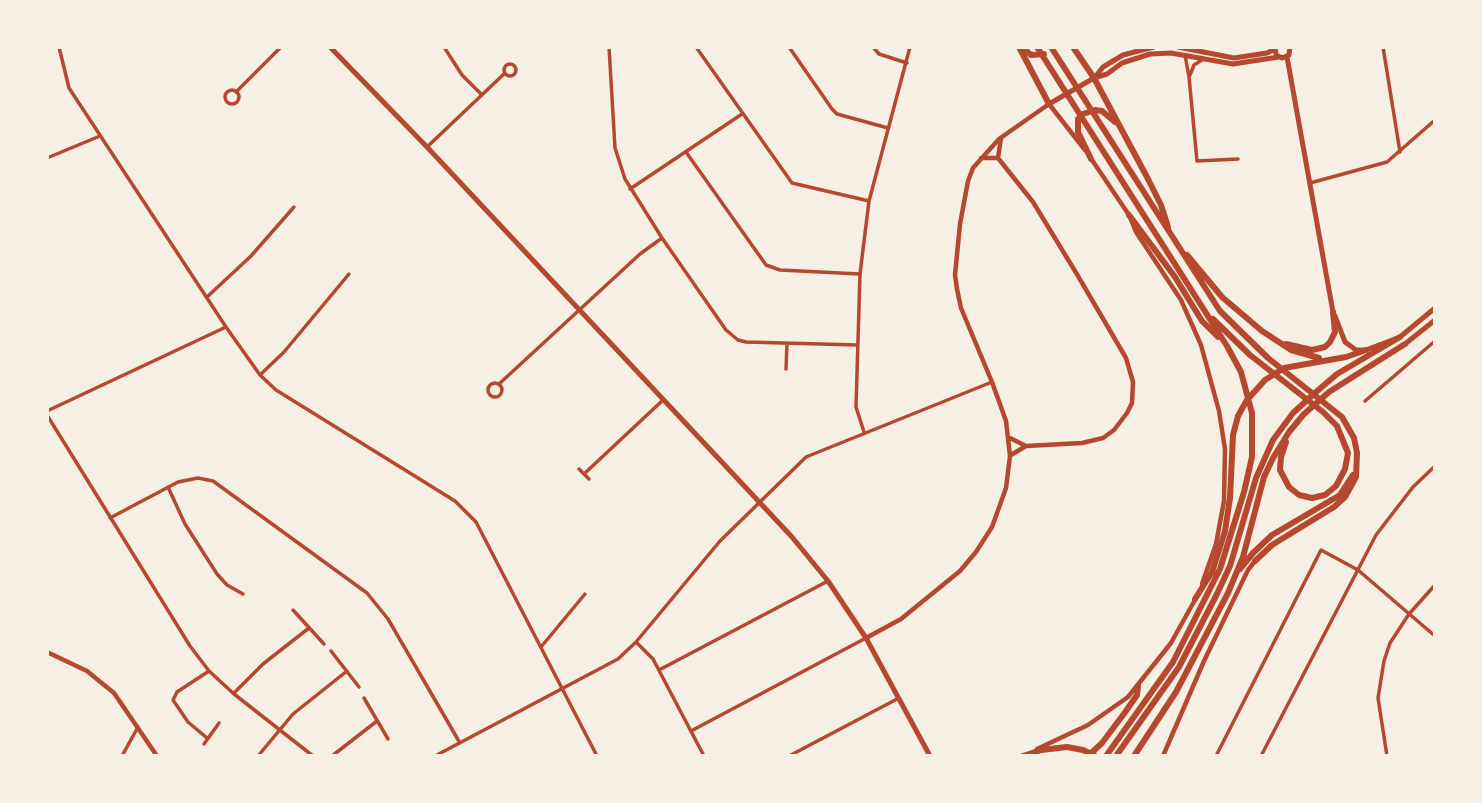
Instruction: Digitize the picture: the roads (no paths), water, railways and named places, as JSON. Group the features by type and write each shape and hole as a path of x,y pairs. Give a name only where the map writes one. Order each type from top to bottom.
{"highway":[{"path":"1021,47 1035,57 1045,54 1052,47 1220,311 1268,358 1342,417 1351,432 1357,453 1355,481 1345,497 1334,507 1272,545 1255,561"},
{"path":"1021,47 1049,104"},
{"path":"1037,47 1227,346 1241,372 1252,413 1252,457 1220,569 1186,638 1157,686 1106,756"},
{"path":"1073,47 1094,78 1161,205 1171,236"},
{"path":"1091,159 1078,132 1077,122 1081,116 1088,111 1099,110 1119,126"},
{"path":"1129,215 1175,277 1202,320 1227,346"},
{"path":"1176,244 1244,317 1276,341 1300,354 1328,360"},
{"path":"1204,310 1250,355 1337,426 1348,453 1347,462 1342,478 1325,495 1306,497 1294,492 1285,483 1280,463 1289,432"},
{"path":"1276,341 1305,349 1325,346 1335,332 1334,312"},
{"path":"1118,754 1179,667 1211,606 1234,555 1261,463 1273,440 1303,403 1338,374 1399,337"},
{"path":"1134,756 1176,692 1235,576 1264,477 1289,432 1304,414 1343,383 1405,344"},
{"path":"1195,599 1212,572 1225,531 1238,416 1251,394 1284,368 1355,355 1366,350"},
{"path":"1235,576 1252,553 1272,535 1340,495 1356,469"},
{"path":"1088,756 1098,747 1137,695 1138,686"},
{"path":"1023,756 1041,750 1067,747 1096,756 1113,746"},
{"path":"1127,756 1141,747"}],"main road":[{"path":"330,47 792,537 828,581 866,638 930,756"},
{"path":"1094,78 1103,67 1116,59 1154,47"},
{"path":"1178,47 1234,58 1267,53 1275,48 1279,58"},
{"path":"1290,47 1287,57 1334,312 1345,342 1356,350 1366,350 1399,337 1435,308"},
{"path":"1049,104 1138,57 1164,53 1240,64 1287,57"},
{"path":"1405,344 1435,320"}],"street":[{"path":"59,47 69,88 260,375 276,390 461,507 476,522 597,756"},
{"path":"236,92 281,47"},
{"path":"443,47 462,75 482,95"},
{"path":"609,47 615,148 621,170 630,189 662,238 731,335 746,342 858,345"},
{"path":"696,47 792,183 869,201"},
{"path":"789,47 832,109 843,116 888,128"},
{"path":"873,47 878,54 907,62"},
{"path":"864,432 856,407 860,274 869,201 910,47"},
{"path":"1383,47 1400,152"},
{"path":"1185,55 1197,161 1238,159"},
{"path":"1189,77 1194,65 1204,59"},
{"path":"427,147 505,73"},
{"path":"230,90 236,92 238,101 228,103 225,99 226,93 230,90"},
{"path":"691,731 901,619 960,571 976,552 997,518 1006,488 1010,456 1006,420 961,308 955,275 968,181 980,158 1001,137 1049,104 1129,215 1136,232 1190,318 1201,345 1219,411 1226,464 1222,517 1208,570 1171,643 1138,686 1115,708 1097,720 1023,756"},
{"path":"630,189 742,114"},
{"path":"1310,183 1387,162 1435,120"},
{"path":"47,158 100,135"},
{"path":"1001,137 998,158 1033,202 1078,276 1126,358 1133,382 1132,403 1122,422 1106,436 1082,443 1026,446 1009,438"},
{"path":"686,152 766,265 780,270 860,274"},
{"path":"980,158 998,158"},
{"path":"207,297 251,256 294,207"},
{"path":"499,384 640,254 662,238"},
{"path":"260,375 284,352 349,274"},
{"path":"226,327 47,413 190,646 209,671 313,756"},
{"path":"1364,401 1435,341"},
{"path":"786,369 787,344"},
{"path":"435,756 618,659 636,642 720,541 811,454 992,382"},
{"path":"584,474 663,400"},
{"path":"1010,456 1026,446"},
{"path":"1261,756 1376,535 1413,487 1435,466"},
{"path":"579,469 589,479"},
{"path":"110,518 168,487 191,478 213,481 367,593 388,619 460,743"},
{"path":"168,487 186,524 217,574 227,585 243,594"},
{"path":"1216,756 1321,550 1358,570 1435,636"},
{"path":"1163,756 1204,661 1248,570 1255,561"},
{"path":"659,670 828,581"},
{"path":"1387,756 1380,717 1380,679 1390,643 1409,614 1435,585"},
{"path":"541,648 585,594"},
{"path":"293,610 324,644"},
{"path":"234,694 263,664 309,628"},
{"path":"636,642 653,659 704,756"},
{"path":"331,651 359,687"},
{"path":"47,652 87,671 114,693 157,756"},
{"path":"207,738 188,722 173,700 177,692 209,671"},
{"path":"258,756 279,729 308,700 347,671"},
{"path":"364,698 388,739"},
{"path":"789,756 899,698"},
{"path":"332,756 377,720"},
{"path":"204,744 219,723"},
{"path":"122,756 138,727"}]}
